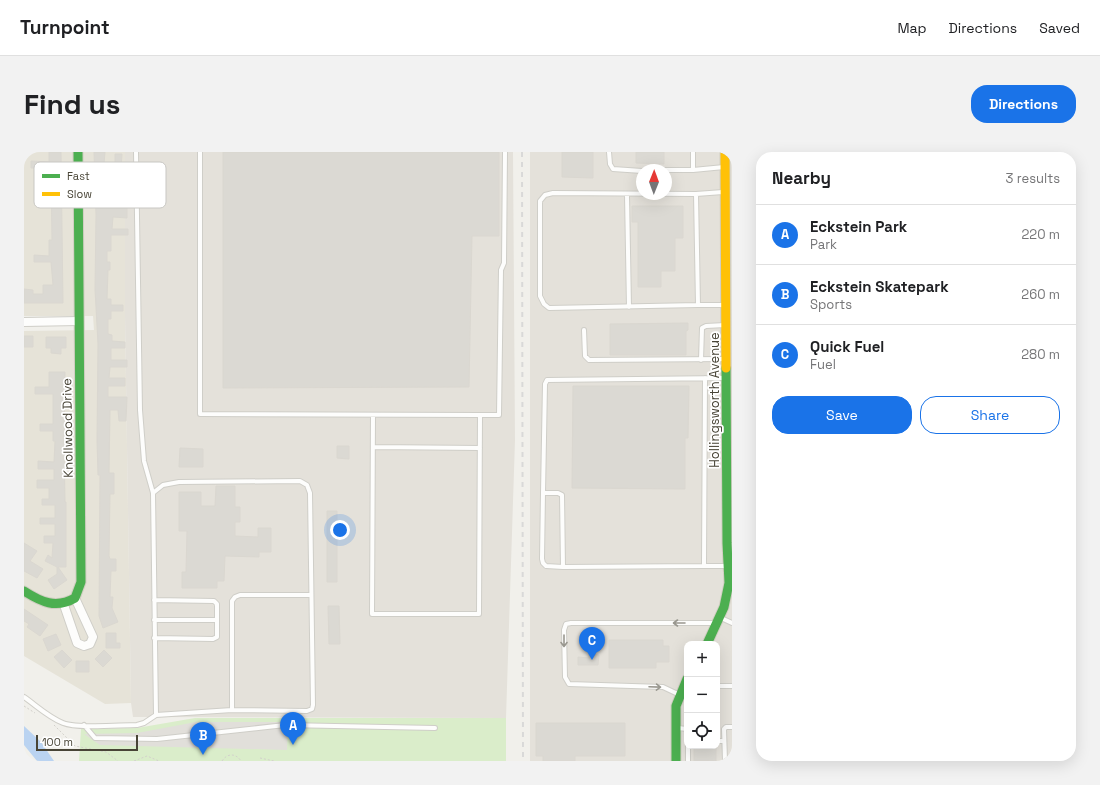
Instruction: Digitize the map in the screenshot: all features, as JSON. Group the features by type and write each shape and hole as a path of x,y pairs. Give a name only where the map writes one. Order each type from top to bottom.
{"street":[{"name":"Knollwood Drive","path":"78,152 78,162"},
{"name":"Hollingsworth Avenue","path":"708,641 719,620 731,582 726,543 727,305 725,152"},
{"name":"Knollwood Drive","path":"75,598 80,588 81,569 78,208"},
{"path":"24,322 79,321"},
{"path":"24,591 47,604 64,605 75,598 92,637 90,644 84,646 78,644 64,605"},
{"path":"676,761 676,706 684,686"}],"lane":[{"path":"136,152 136,162"},
{"path":"200,152 200,414 373,415 499,415 501,270 504,263 505,152"},
{"path":"609,152 610,164 613,169 636,171"},
{"path":"693,152 693,170"},
{"path":"672,170 725,167"},
{"path":"726,192 627,195 553,193 545,195 540,200 540,296 544,304 549,308 727,305"},
{"path":"696,194 698,306"},
{"path":"627,195 629,307"},
{"path":"137,208 140,410 144,461 153,493 156,716"},
{"path":"701,360 702,328 706,326 727,325"},
{"path":"584,330 585,356 589,360 726,359"},
{"path":"704,566 705,378"},
{"path":"726,378 547,380 545,384 543,564 546,566 563,567 728,566"},
{"path":"373,415 372,614 479,614 480,415"},
{"path":"373,447 480,448"},
{"path":"24,697 52,718 64,724 84,725 136,725 144,723 156,716 232,710 307,711 312,709 310,493 307,485 300,481 179,482 163,485 153,493"},
{"path":"543,493 558,493 562,495 563,567"},
{"path":"232,710 232,601 235,597 240,595 312,595"},
{"path":"154,600 214,601 217,604 217,637 213,639 154,638"},
{"path":"154,620 217,620"},
{"path":"680,695 663,687 569,684 565,677 564,630 566,624 719,620 732,623"},
{"path":"720,686 732,686"},
{"path":"84,725 95,738 157,739 285,725 435,728"},
{"path":"725,761 725,727 732,727"},
{"path":"676,728 684,729"},
{"path":"688,749 688,761"}],"path":[{"path":"24,706 36,713"},
{"path":"51,723 75,746 106,752 118,761"},
{"path":"222,761 226,756 233,754 239,757 242,761"},
{"path":"134,761 147,756 159,761"},
{"path":"260,758 274,761"}],"shaded area":[{"path":"24,152 125,152 125,162 34,162 34,208 125,208 125,316 131,703 105,704 24,656 24,331 94,330 93,316 24,316"},
{"path":"125,152 513,152 515,440 506,718 133,717 131,703 125,316 125,208 166,208 166,162 125,162"},
{"path":"530,152 732,152 732,761 530,761"},
{"path":"196,722 288,722 287,750 100,745 84,734 137,733"}],"green space":[{"path":"195,718 506,718 506,761 79,761 81,729 137,728"}],"water":[{"path":"24,726 41,742 54,761 37,761 24,745"}],"building":[{"path":"49,152 61,152 61,162 49,162"},
{"path":"94,152 105,152 104,162 94,162"},
{"path":"223,152 499,152 499,236 472,236 469,387 223,388"},
{"path":"562,152 593,152 593,178 562,177"},
{"path":"636,152 664,152 664,164 636,163"},
{"path":"115,154 122,154 121,162 115,162"},
{"path":"31,161 49,162 34,162 34,168 31,168"},
{"path":"632,206 683,206 683,238 675,238 675,271 661,271 661,287 638,287 638,222 632,222"},
{"path":"52,208 62,208 63,303 24,303 24,289 33,290 33,294 43,294 43,285 53,285 51,262 34,262 34,255 49,256 49,240 52,240"},
{"path":"96,208 127,208 127,218 113,217 112,229 128,229 128,235 111,235 111,251 107,251 107,262 110,262 110,270 108,270 107,299 111,299 111,305 123,305 123,311 111,311 111,319 108,319 108,334 112,335 112,341 125,342 125,348 111,348 111,360 127,360 127,367 110,367 109,378 125,378 125,386 108,386 108,397 127,397 126,421 119,421 118,410 110,410 109,473 114,473 114,494 110,494 109,556 110,559 116,559 116,571 111,571 110,597 113,597 112,608 118,622 103,628 99,616 100,475 98,475 97,440 98,344 95,289"},
{"path":"688,323 688,330 686,331 686,355 610,355 610,324"},
{"path":"24,336 33,336 33,347 24,347"},
{"path":"46,337 66,337 66,348 61,348 61,354 51,353 51,348 46,348"},
{"path":"49,372 65,372 64,445 66,567 58,567 67,580 54,589 48,580 57,574 57,567 45,561 48,555 52,558 53,543 44,543 44,536 55,536 55,524 40,524 40,518 55,518 55,505 42,505 42,499 49,499 49,488 37,488 37,480 54,480 54,469 38,469 38,461 54,462 55,441 53,441 53,431 40,431 40,424 53,424 53,394 35,394 35,387 49,387"},
{"path":"573,386 689,386 688,438 685,438 685,489 572,488"},
{"path":"337,446 349,446 349,459 337,458"},
{"path":"180,448 203,449 203,467 179,467"},
{"path":"216,486 235,486 235,507 240,507 240,522 235,522 235,536 258,537 258,528 271,528 271,552 259,552 259,557 225,556 224,581 217,581 217,588 182,588 182,572 186,572 187,531 179,531 179,492 201,492 201,506 215,506"},
{"path":"327,511 337,511 337,582 327,582"},
{"path":"24,543 37,551 30,561 43,569 37,578 24,571"},
{"path":"328,606 339,606 340,644 329,644"},
{"path":"24,609 48,625 40,636 27,627 29,624 24,621"},
{"path":"106,633 116,633 116,643 120,643 120,648 106,648"},
{"path":"56,634 61,645 48,651 43,639"},
{"path":"609,640 663,640 663,646 669,646 669,662 656,662 656,668 609,668"},
{"path":"62,650 72,660 64,668 54,657"},
{"path":"104,650 112,658 103,667 95,659"},
{"path":"589,654 599,655 598,665 578,665 578,657 589,658"},
{"path":"76,661 89,661 89,672 76,672"},
{"path":"536,723 625,723 625,756 575,756 575,761 543,761 543,756 536,756"},
{"path":"694,749 716,749 716,761 694,761"}],"railway":[{"path":"522,152 523,761"}],"traffic: fast":[{"path":"78,152 78,162"},
{"path":"24,591 43,601 55,604 75,598 81,582 78,208"},
{"path":"708,641 724,607 729,583 727,543 726,368"},
{"path":"676,761 676,706 684,686"}],"traffic: slow":[{"path":"725,152 726,368"}],"place":[{"name":"Quick Fuel","path":"592,660"},
{"name":"Eckstein Park","path":"293,745"},
{"name":"Eckstein Skatepark","path":"203,755"}]}
